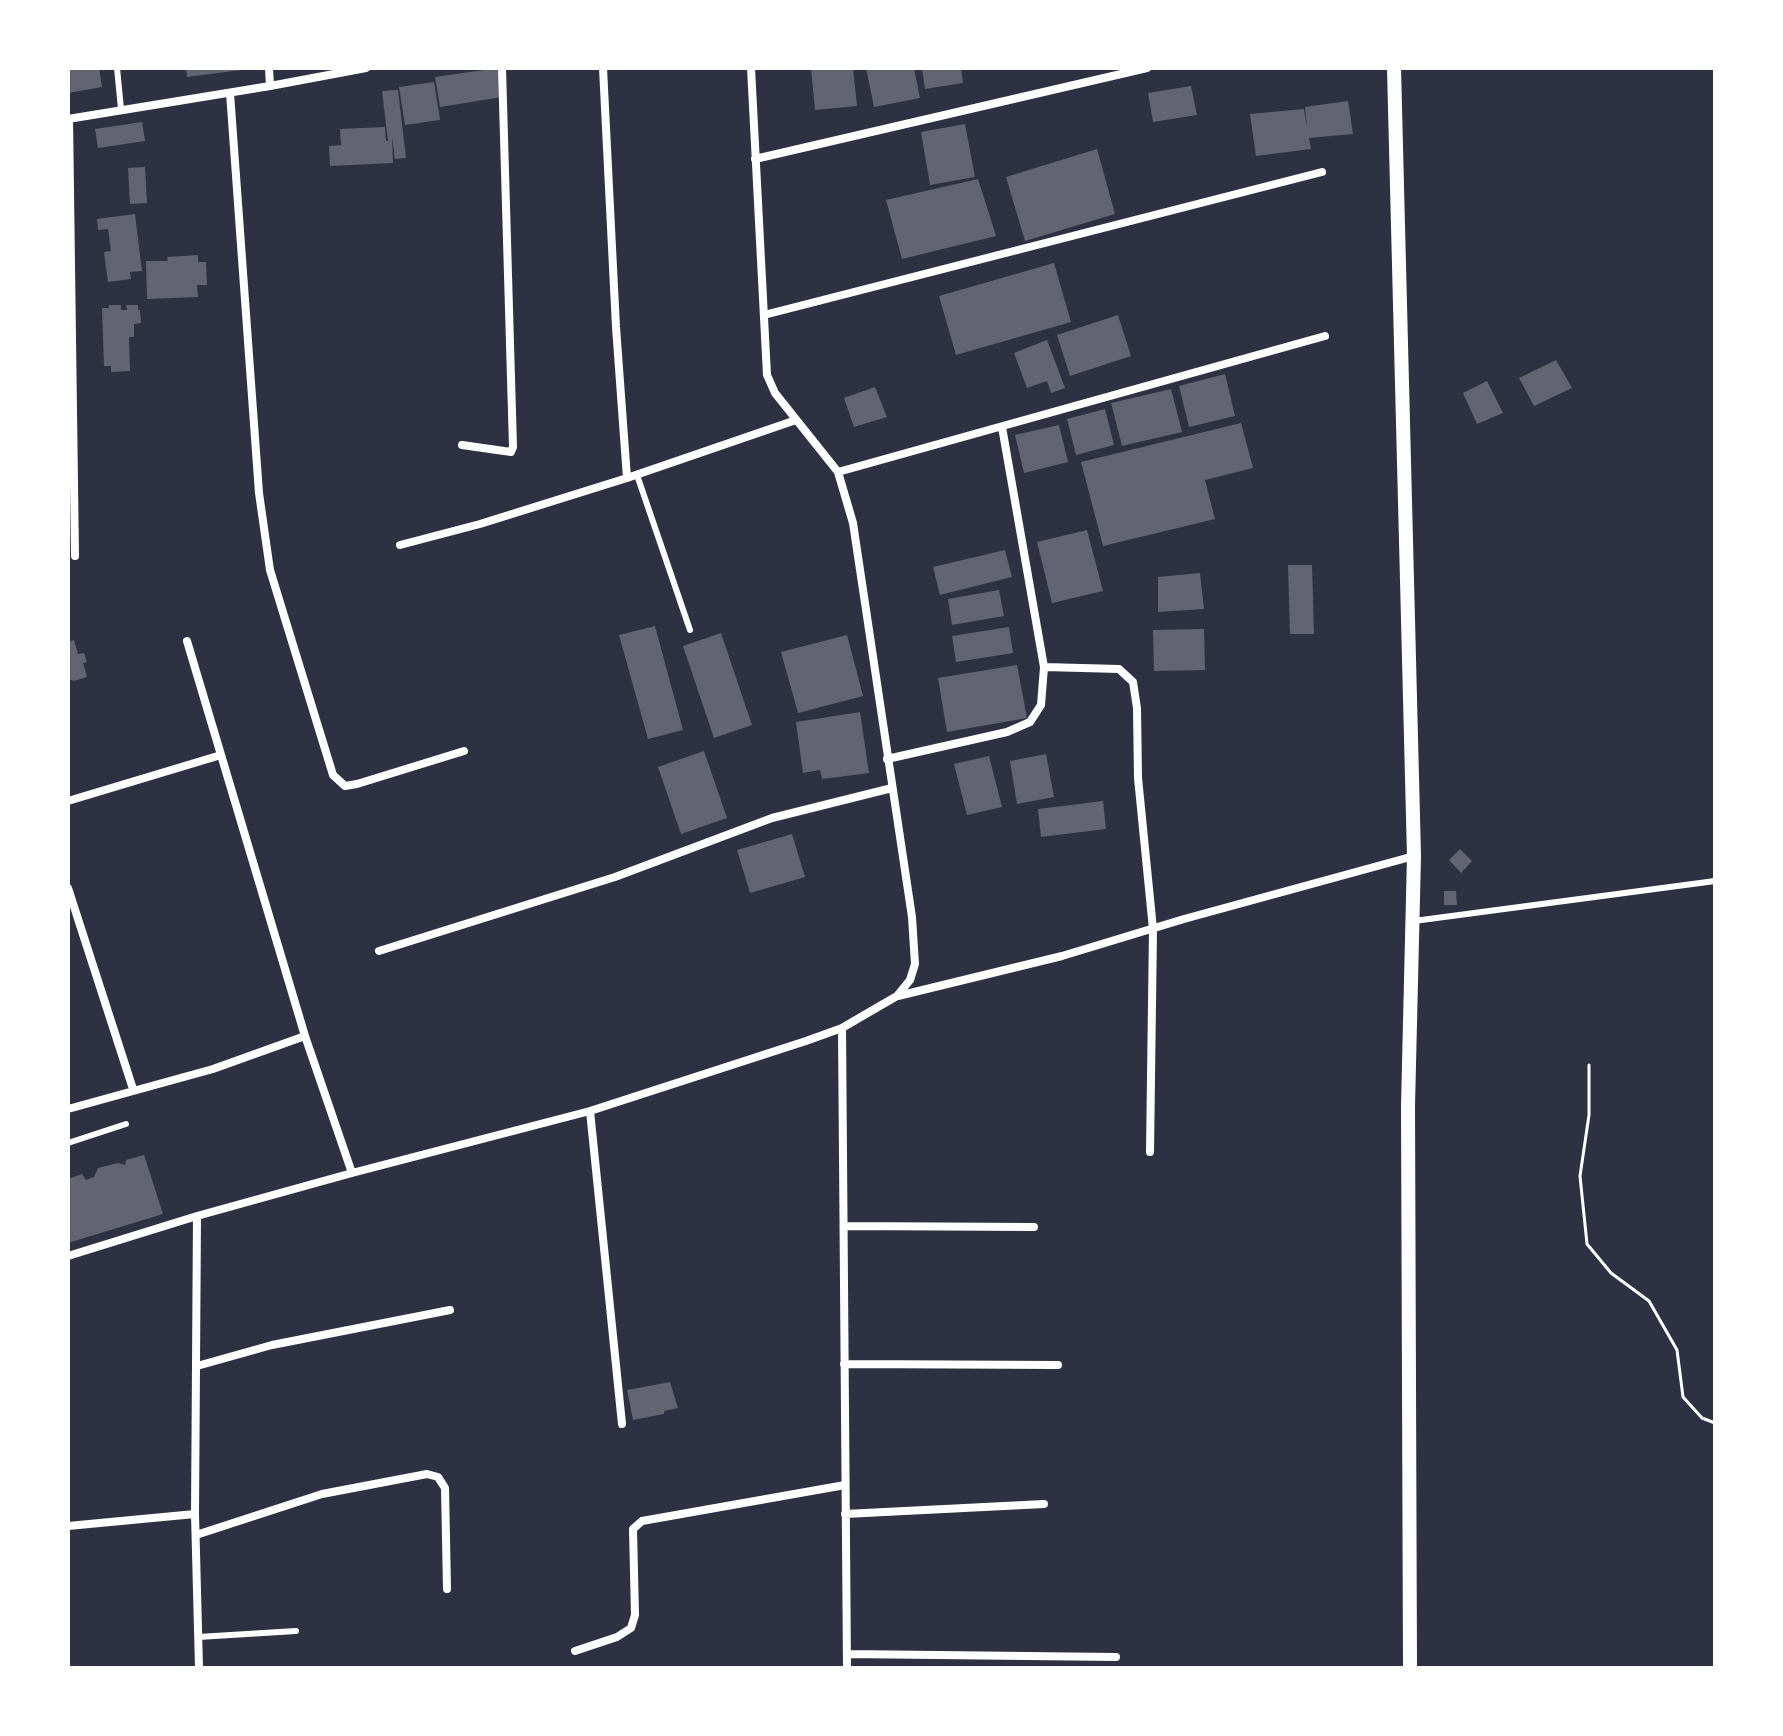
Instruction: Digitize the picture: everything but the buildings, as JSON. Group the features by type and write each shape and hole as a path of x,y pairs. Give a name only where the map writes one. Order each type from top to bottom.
{"street":[{"path":"269,68 270,86"},
{"path":"75,556 68,119 366,68"},
{"path":"462,445 511,452 513,447 502,68"},
{"path":"603,68 616,327 632,476"},
{"path":"751,68 767,375 775,393 838,472 853,523 912,917 915,964 910,980 897,996"},
{"path":"755,159 1147,68"},
{"path":"1394,68 1414,856 1408,1106 1410,1668"},
{"path":"230,93 259,493 270,570 333,775 345,786 357,784 464,751"},
{"path":"764,315 1322,172"},
{"path":"838,472 1325,336"},
{"path":"400,545 480,524 796,420"},
{"path":"887,759 1007,732 1030,722 1041,705 1044,667 1002,427"},
{"path":"187,641 305,1036 352,1173"},
{"path":"1044,667 1119,669 1133,682 1137,708 1138,778 1153,929 1150,1152"},
{"path":"68,801 221,755"},
{"path":"379,951 539,898 615,877 772,818 892,788"},
{"path":"68,1256 197,1216 590,1111 842,1028 897,996 1062,956 1414,856"},
{"path":"68,888 133,1089"},
{"path":"842,1028 847,1668"},
{"path":"68,1109 213,1069 305,1036"},
{"path":"590,1111 622,1424"},
{"path":"197,1216 195,1514 199,1668"},
{"path":"844,1226 1034,1227"},
{"path":"197,1366 300,1339 450,1310"},
{"path":"844,1364 1058,1365"},
{"path":"196,1535 322,1494 427,1474 438,1477 445,1488 447,1589"},
{"path":"575,1651 617,1637 631,1628 635,1615 633,1529 642,1521 845,1485"},
{"path":"845,1514 1044,1504"},
{"path":"68,1526 195,1514"},
{"path":"847,1654 1116,1657"}],"lane":[{"path":"117,68 121,109"},
{"path":"632,476 690,630"},
{"path":"1414,921 1715,881"},
{"path":"68,1143 126,1124"},
{"path":"198,1637 296,1631"}],"path":[{"path":"1589,1065 1589,1115 1580,1176 1587,1244 1611,1273 1649,1301 1677,1350 1683,1397 1702,1418 1715,1423"}]}
